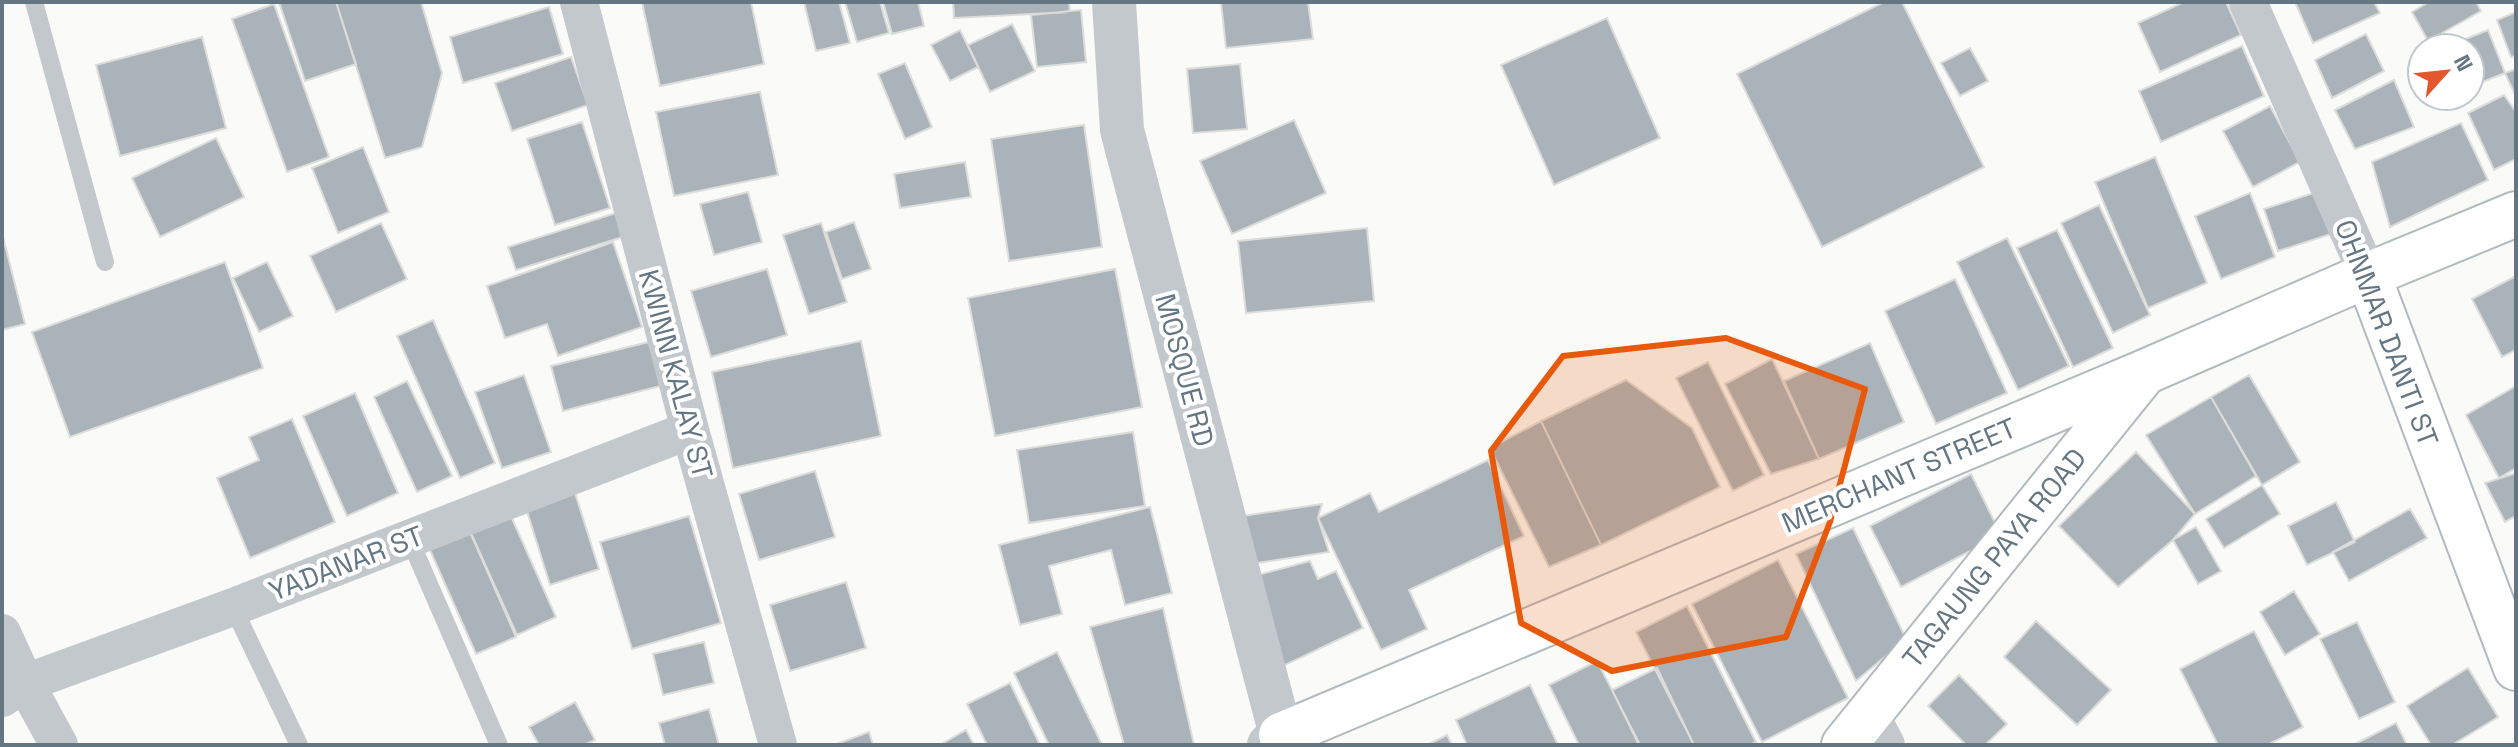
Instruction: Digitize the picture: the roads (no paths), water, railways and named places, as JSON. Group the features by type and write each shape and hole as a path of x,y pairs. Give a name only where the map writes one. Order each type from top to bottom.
{"main road":[{"name":"MERCHANT STREET","path":"1278,742 2516,214"},
{"name":"OHNMAR DANTI ST","path":"2368,275 2516,668"},
{"name":"TAGAUNG PAYA ROAD","path":"1866,734 2145,372"}],"street":[{"name":"KWINN KALAY ST","path":"579,2 690,430 778,745"},
{"name":"MOSQUE RD","path":"1114,2 1122,130 1278,742"},
{"name":"OHNMAR DANTI ST","path":"2248,2 2368,275"},
{"name":"YADANAR ST","path":"13,691 690,430"},
{"path":"2,633 13,691 59,745"}],"lane":[{"path":"34,2 105,262"},
{"path":"409,538 499,745"},
{"path":"233,607 299,745"}]}
